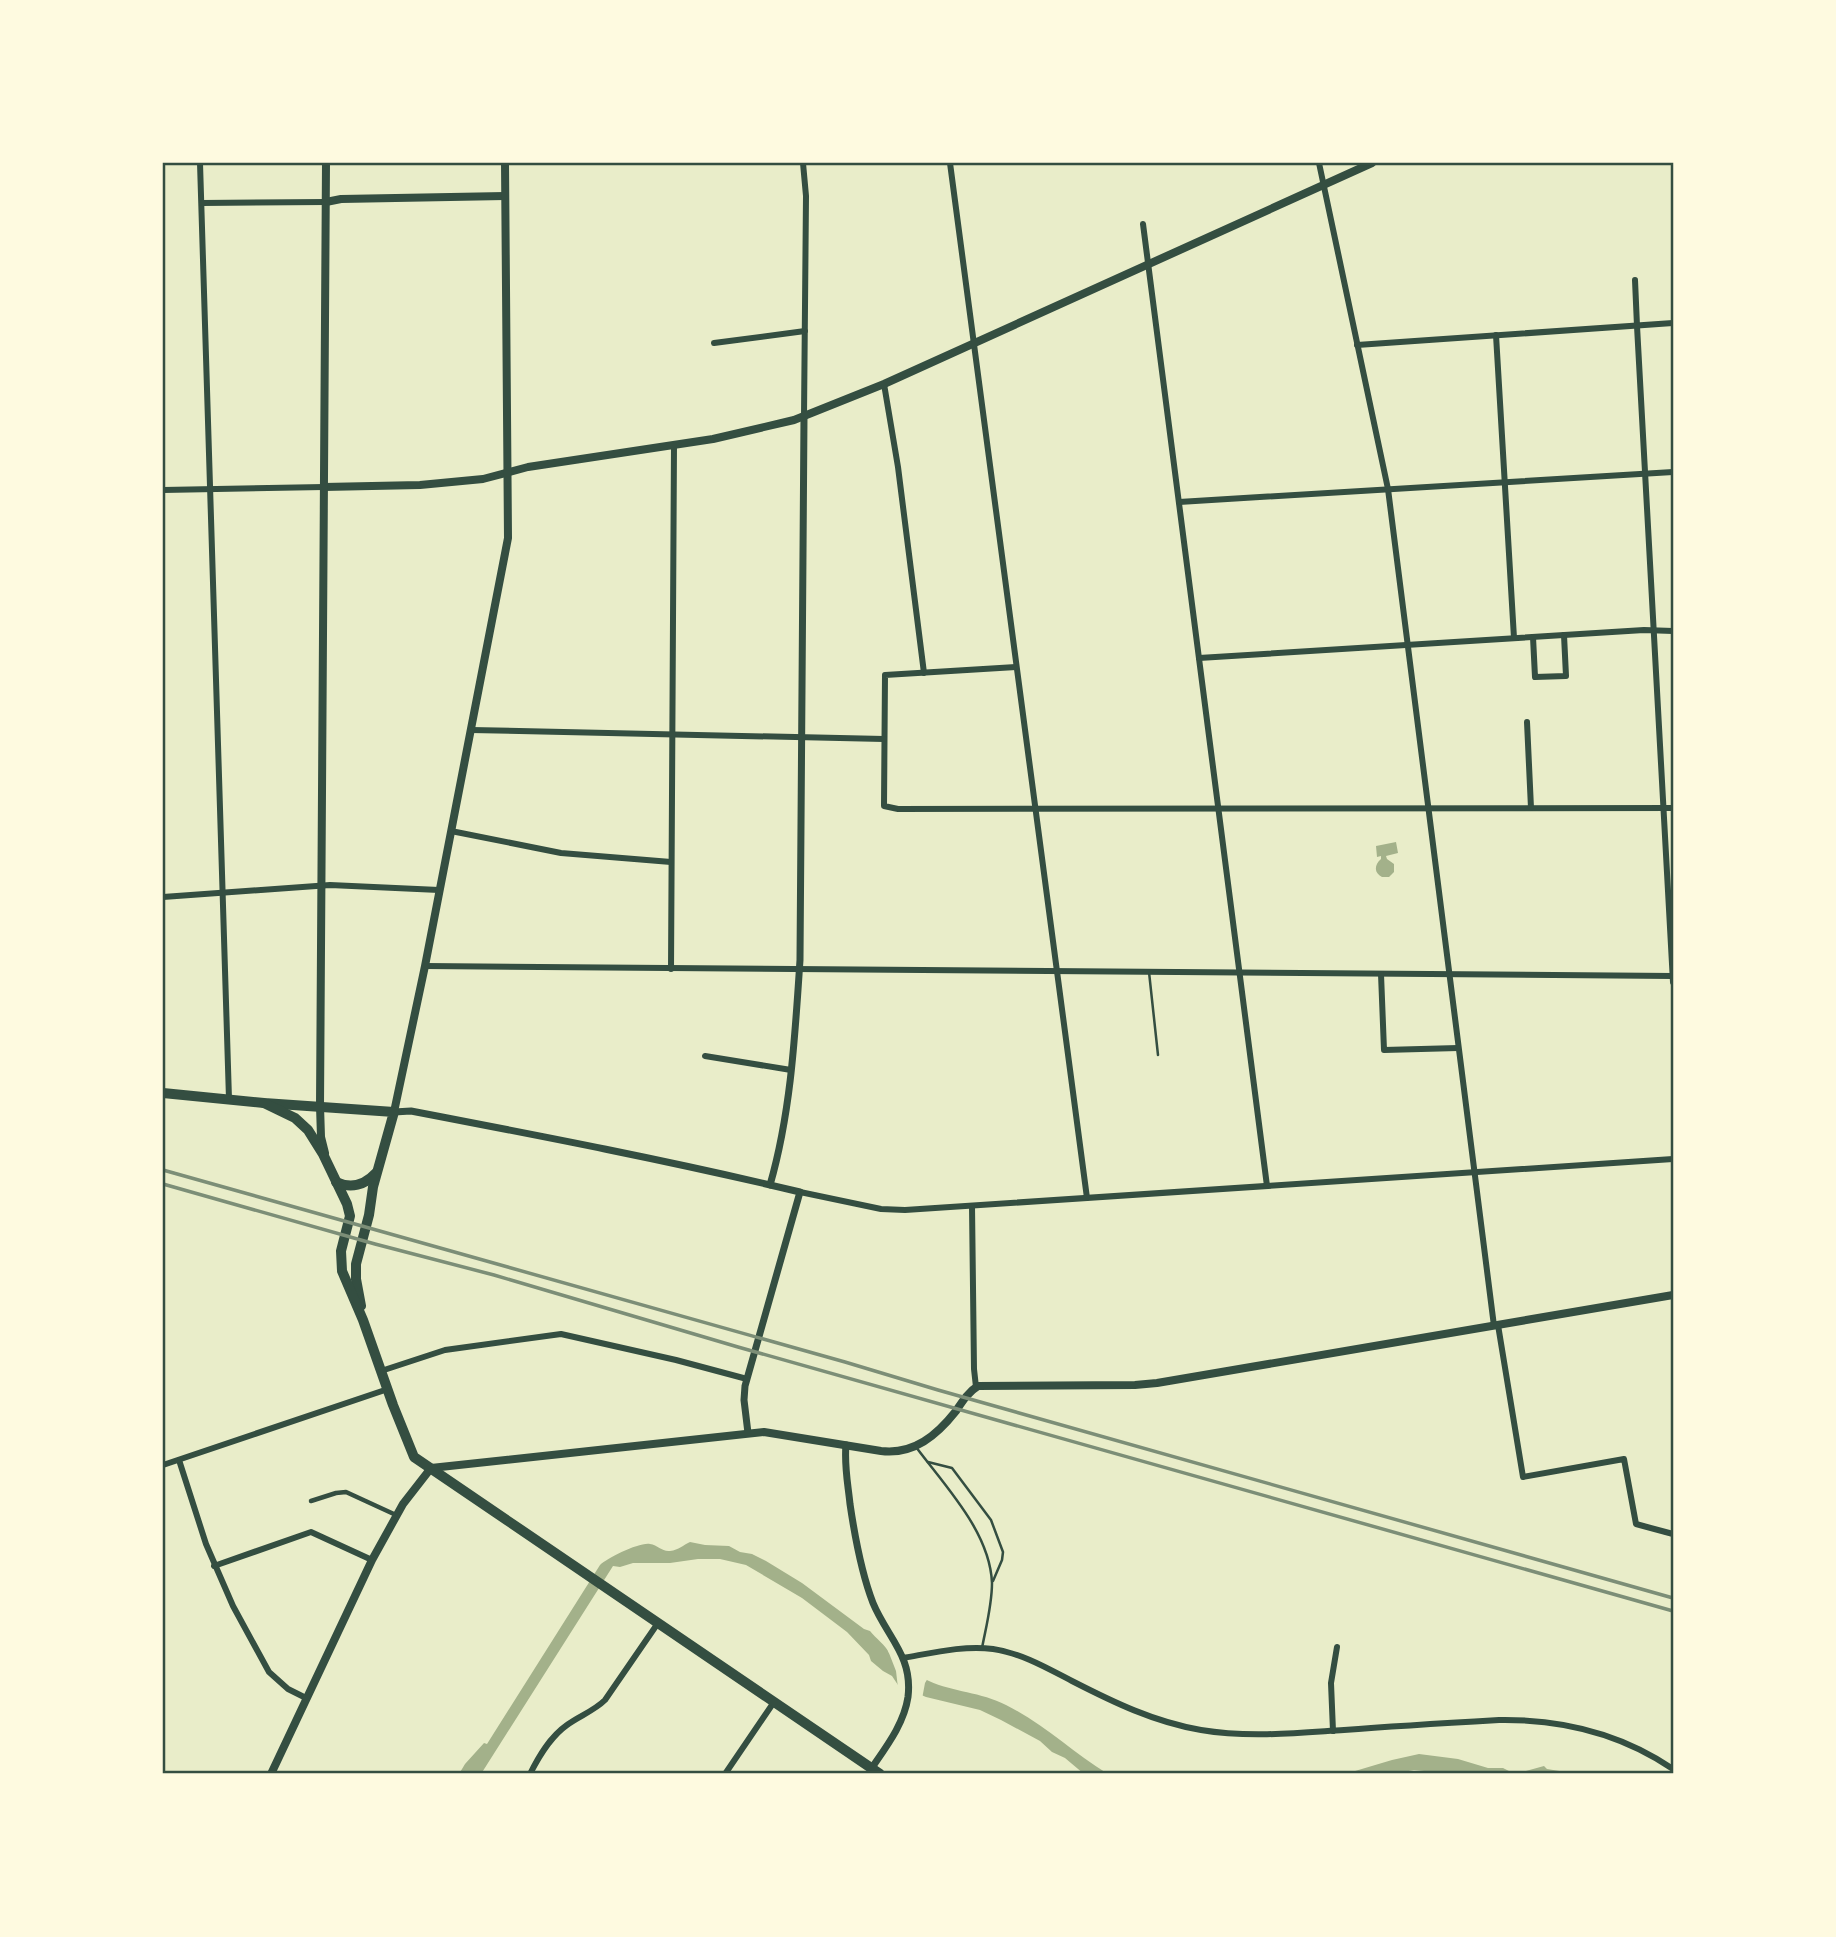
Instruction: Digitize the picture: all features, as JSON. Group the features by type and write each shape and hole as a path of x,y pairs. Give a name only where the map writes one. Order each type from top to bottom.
{"highway":[{"path":"163,1093 394,1112 356,1264 363,1320"},
{"path":"264,1103 285,1112 312,1134 347,1204 350,1216 341,1251 341,1266 413,1455 876,1771"},
{"path":"336,1182 347,1186 359,1185 370,1179 378,1170"}],"main road":[{"path":"326,163 320,1107 322,1142 328,1162"},
{"path":"394,1112 507,545 505,163"},
{"path":"324,487 437,484 483,479 528,467 745,433 804,416 974,344 1372,163"},
{"path":"326,202 341,199 505,196"},
{"path":"271,1774 372,1560 396,1515 431,1468 774,1432 889,1452 905,1450 927,1441 941,1429 976,1387 1149,1384 1673,1295"}],"street":[{"path":"200,163 229,1099"},
{"path":"770,1185 791,1070 799,970 806,196 803,163"},
{"path":"950,163 1087,1198"},
{"path":"1319,163 1388,489 1474,1172 1496,1325 1523,1477 1624,1459 1636,1524 1673,1534"},
{"path":"202,203 326,202"},
{"path":"1143,224 1266,1186"},
{"path":"1635,280 1673,982"},
{"path":"1357,345 1673,323"},
{"path":"714,343 805,331"},
{"path":"1496,335 1514,638"},
{"path":"884,384 898,467 925,673"},
{"path":"671,969 674,446"},
{"path":"1179,502 1673,472"},
{"path":"163,490 324,487"},
{"path":"1199,658 1564,635 1673,631"},
{"path":"1533,637 1535,677 1566,676 1564,635"},
{"path":"1016,667 885,675 884,806 898,809 1673,808"},
{"path":"1527,722 1531,808"},
{"path":"471,730 884,739"},
{"path":"451,831 561,853 671,862"},
{"path":"163,897 322,886 439,890"},
{"path":"425,966 1673,976"},
{"path":"1381,974 1384,1050 1458,1048"},
{"path":"705,1056 791,1070"},
{"path":"394,1112 411,1111 653,1158 800,1192 893,1210 1673,1159"},
{"path":"748,1433 744,1400 747,1379 800,1192"},
{"path":"972,1206 976,1387"},
{"path":"382,1371 440,1351 561,1334 747,1379"},
{"path":"163,1465 388,1389"},
{"path":"846,1446 845,1471 862,1569 874,1606 903,1659 908,1692 898,1727 876,1771"},
{"path":"179,1460 214,1566 233,1606 269,1672 288,1689 306,1698"},
{"path":"311,1501 346,1492 396,1515"},
{"path":"214,1566 311,1532 372,1560"},
{"path":"530,1774 556,1735 604,1700 658,1623"},
{"path":"1333,1731 1331,1683 1337,1647"},
{"path":"903,1659 947,1651 995,1649 1018,1655 1122,1706 1178,1725 1214,1732 1242,1734 1333,1731 1499,1720 1545,1721 1586,1728 1611,1736 1642,1750 1673,1769"},
{"path":"725,1774 774,1702"}],"lane":[{"path":"1149,972 1158,1055"},
{"path":"916,1446 977,1532 987,1557 992,1584"},
{"path":"927,1462 952,1468 991,1520 1003,1552 992,1584 982,1648"}],"shaded area":[{"path":"1396,842 1398,853 1386,856 1394,864 1394,872 1389,877 1382,877 1376,871 1381,856 1377,857 1376,846"},
{"path":"690,1542 729,1546 766,1561 870,1631 889,1653 919,1675 938,1685 987,1697 1006,1705 1108,1774 1084,1774 1040,1741 1001,1720 980,1710 926,1697 898,1685 892,1676 871,1661 869,1655 847,1632 802,1598 746,1565 720,1559 698,1559 613,1566 481,1774 459,1774 484,1743 487,1744 600,1565 639,1545 650,1544 670,1551"},
{"path":"1419,1754 1458,1759 1509,1771 1522,1772 1544,1766 1547,1769 1578,1774 1454,1774 1414,1770 1392,1774 1345,1774"}],"pier":[{"path":"887,1648 928,1678 922,1699 898,1688 896,1671"}],"railway":[{"path":"163,1170 1673,1598"},
{"path":"163,1184 494,1275 738,1347 1673,1611"}]}
